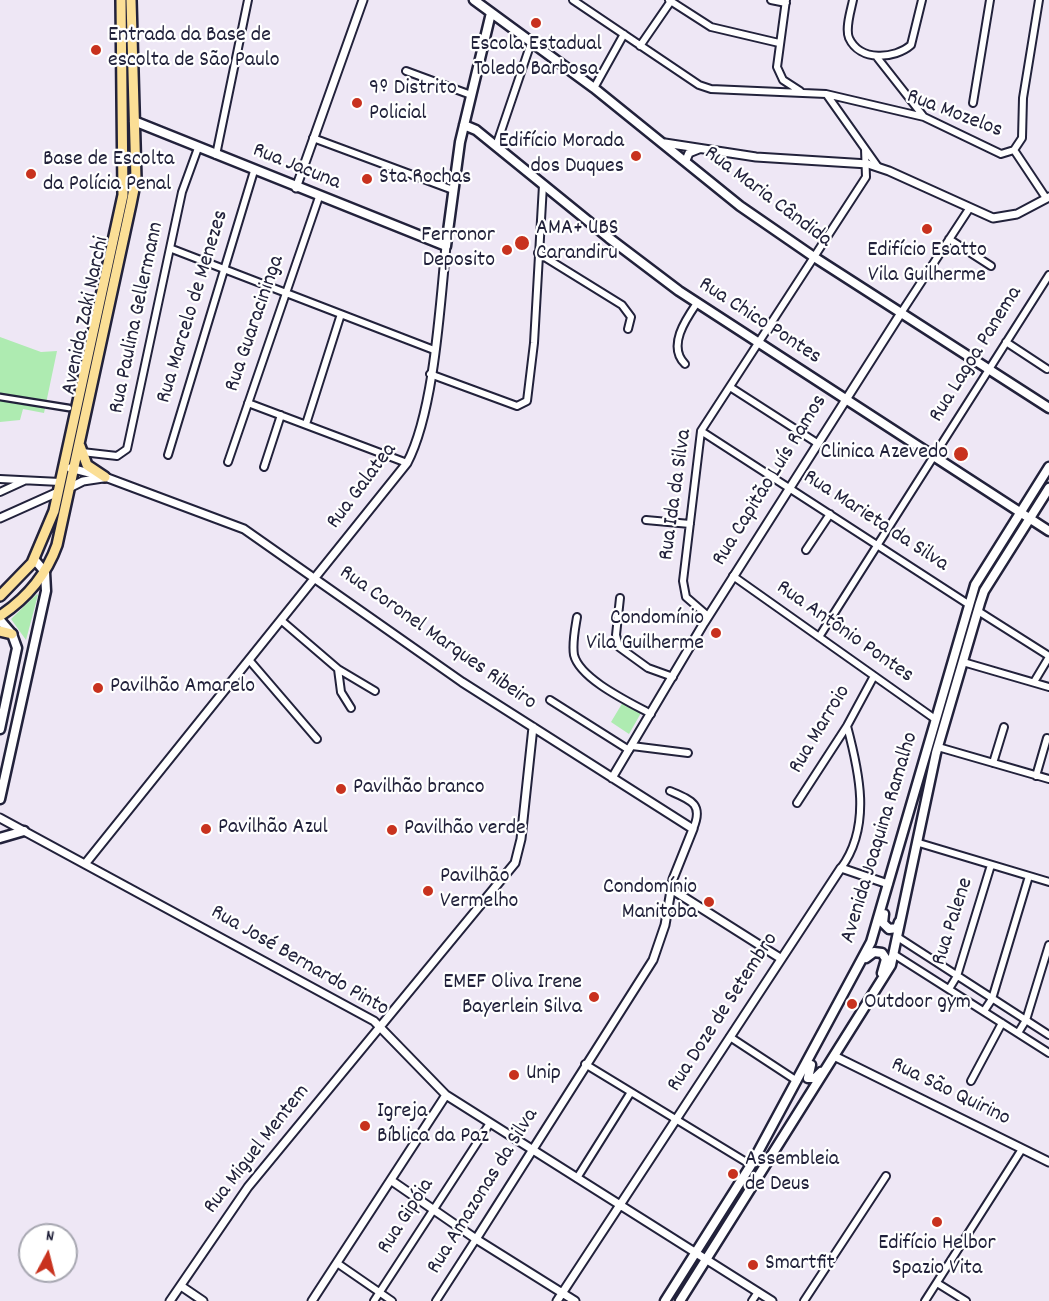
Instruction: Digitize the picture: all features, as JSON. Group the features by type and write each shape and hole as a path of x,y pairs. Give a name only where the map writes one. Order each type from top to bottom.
{"main road":[{"name":"Avenida Zaki Narchi","path":"0,596 23,576 48,530 123,195 121,0"},
{"name":"Avenida Zaki Narchi","path":"0,618 29,593 45,572 60,534 80,448 134,193 131,0"},
{"name":"Rua Maria Cândida","path":"474,0 594,88 665,143 740,206 814,257 1049,408"},
{"name":"Rua Galatea","path":"446,246 464,125 491,14"},
{"path":"123,108 127,117 134,121"},
{"name":"Rua Jacuna","path":"134,121 296,188 446,246"},
{"name":"Rua Chico Pontes","path":"464,125 476,130 609,238 697,303 1049,531"},
{"path":"80,448 87,465 105,477"},
{"name":"Avenida Joaquina Ramalho","path":"665,1301 751,1166 864,959 872,940 975,585 1049,467"},
{"name":"Avenida Joaquina Ramalho","path":"680,1301 870,997 888,972 899,938 938,747 984,591 1049,488"},
{"path":"0,800 46,591 45,572 34,559"},
{"path":"0,618 16,640 16,657 0,729"},
{"path":"0,631 12,634"},
{"path":"0,838 24,831"},
{"path":"887,889 885,926 891,929 897,928 904,913"},
{"path":"864,959 878,951 886,959 883,972 871,990 870,997"},
{"path":"821,1040 808,1071 808,1078 815,1078 825,1070"}],"street":[{"path":"216,155 248,0"},
{"path":"296,188 363,0"},
{"name":"Rua Mozelos","path":"573,0 688,80 711,89 801,91 826,94 924,117 993,152 1008,153 1014,150 1022,138 1023,98 1039,0"},
{"path":"771,0 786,2 776,59 778,72 783,80 801,91"},
{"path":"853,0 848,32 850,39 864,51 876,56 897,54 911,45 922,0"},
{"path":"973,103 990,0"},
{"path":"640,46 670,1 711,27 779,43"},
{"path":"594,88 624,34"},
{"path":"496,146 531,43"},
{"path":"876,56 924,117"},
{"path":"406,71 471,95"},
{"path":"826,94 878,167"},
{"path":"313,138 453,190"},
{"path":"665,143 802,161 868,164 986,217 1007,218 1048,198 1014,150"},
{"name":"Rua Paulina Gellermann","path":"80,448 117,456 127,449 172,249 182,192 198,148"},
{"path":"686,160 689,153 701,149"},
{"path":"865,149 868,164"},
{"name":"Rua Ida da Silva","path":"708,616 691,602 684,590 701,431 866,177 868,164"},
{"name":"Rua Marcelo de Menezes","path":"168,455 254,171"},
{"path":"430,374 517,406 527,401 534,343 543,185"},
{"name":"Rua Guaracininga","path":"228,462 319,197"},
{"name":"Rua Capitão Luís Ramos","path":"612,778 733,576 844,400 969,209"},
{"path":"949,240 991,266"},
{"name":"Rua Galatea","path":"85,864 407,463 419,438 434,351 446,246"},
{"path":"172,249 434,351"},
{"path":"538,253 622,305 631,317 628,329"},
{"name":"Rua Lagoa Panema","path":"819,637 879,546 1049,275"},
{"path":"685,364 680,357 679,334 697,303"},
{"path":"306,424 341,314"},
{"path":"1006,342 1047,369"},
{"path":"730,387 817,443"},
{"path":"0,398 69,408"},
{"path":"248,403 407,463"},
{"path":"264,467 281,415"},
{"name":"Rua Marieta da Silva","path":"701,431 969,604"},
{"name":"Rua Coronel Marques Ribeiro","path":"63,466 105,477 244,529 462,682 533,727 521,838 515,863 379,1026"},
{"path":"71,487 83,481 105,477"},
{"path":"0,478 60,482"},
{"path":"0,492 24,480"},
{"path":"0,519 58,492"},
{"path":"806,550 830,514"},
{"path":"646,520 690,524"},
{"name":"Rua Antônio Pontes","path":"733,576 935,719"},
{"path":"620,598 616,635 619,647 648,668 673,677"},
{"path":"978,611 1049,656 1034,682"},
{"path":"577,617 573,647 575,657 583,671 651,714"},
{"path":"282,621 338,669 375,692"},
{"path":"250,661 316,739"},
{"path":"963,662 1049,687"},
{"path":"338,669 341,692 351,708"},
{"name":"Rua Marroio","path":"797,803 847,726 874,676"},
{"path":"550,700 630,748 688,753"},
{"name":"Rua Doze de Setembro","path":"557,1301 841,867 854,842 861,797 860,774 847,726"},
{"path":"533,727 693,829"},
{"path":"993,763 1004,727"},
{"path":"1036,776 1047,738"},
{"path":"938,747 1049,779"},
{"name":"Rua Amazonas da Silva","path":"436,1301 653,960 665,925 671,889 698,818 694,804 688,798 670,792"},
{"name":"Rua José Bernardo Pinto","path":"0,818 379,1026 446,1095 772,1301"},
{"path":"919,843 1049,882"},
{"name":"Rua Palene","path":"949,988 957,976 991,865"},
{"path":"841,867 887,889"},
{"path":"984,1011 992,999 1029,876"},
{"path":"671,889 780,958"},
{"path":"899,938 1049,1035"},
{"path":"1018,1033 1026,1020 1049,945"},
{"path":"895,955 1049,1053"},
{"path":"971,1081 1002,1023"},
{"name":"Rua Miguel Mentem","path":"170,1301 248,1187 379,1026"},
{"path":"730,1037 797,1081"},
{"name":"Rua São Quirino","path":"834,1056 1049,1162"},
{"path":"585,1064 751,1166"},
{"path":"577,1178 631,1092"},
{"path":"312,1301 446,1095"},
{"name":"Rua Gipóia","path":"374,1301 490,1123"},
{"path":"925,1301 1022,1149"},
{"path":"804,1301 886,1176"},
{"path":"392,1181 476,1239 575,1301"},
{"path":"337,1263 392,1301"},
{"path":"937,1283 966,1301"},
{"path":"181,1286 203,1301"},
{"path":"752,1301 758,1292"}],"green space":[{"path":"0,337 41,352 57,351 44,413 23,409 20,420 0,422"},
{"path":"38,595 26,640 11,619"},
{"path":"623,702 641,713 629,734 611,722"}],"place":[{"name":"Escola Estadual Toledo Barbosa","path":"536,23"},
{"name":"Entrada da Base de escolta de São Paulo","path":"96,50"},
{"name":"9º Distrito Policial","path":"357,103"},
{"name":"Edifício Morada dos Duques","path":"636,156"},
{"name":"Base de Escolta da Polícia Penal","path":"31,174"},
{"name":"Sta Rochas","path":"367,179"},
{"name":"Edifício Esatto Vila Guilherme","path":"927,229"},
{"name":"AMA+ UBS Carandiru","path":"522,243"},
{"name":"Ferronor Deposito","path":"507,250"},
{"name":"Clinica Azevedo","path":"961,454"},
{"name":"Condomínio Vila Guilherme","path":"716,633"},
{"name":"Pavilhão Amarelo","path":"98,688"},
{"name":"Pavilhão branco","path":"341,789"},
{"name":"Pavilhão Azul","path":"206,829"},
{"name":"Pavilhão verde","path":"392,830"},
{"name":"Pavilhão Vermelho","path":"428,891"},
{"name":"Condomínio Manitoba","path":"709,902"},
{"name":"EMEF Oliva Irene Bayerlein Silva","path":"594,997"},
{"name":"Outdoor gym","path":"852,1004"},
{"name":"Unip","path":"514,1075"},
{"name":"Igreja Bíblica da Paz","path":"365,1126"},
{"name":"Assembleia de Deus","path":"733,1174"},
{"name":"Edifício Helbor Spazio Vita","path":"937,1222"},
{"name":"Smartfit","path":"753,1265"}]}
